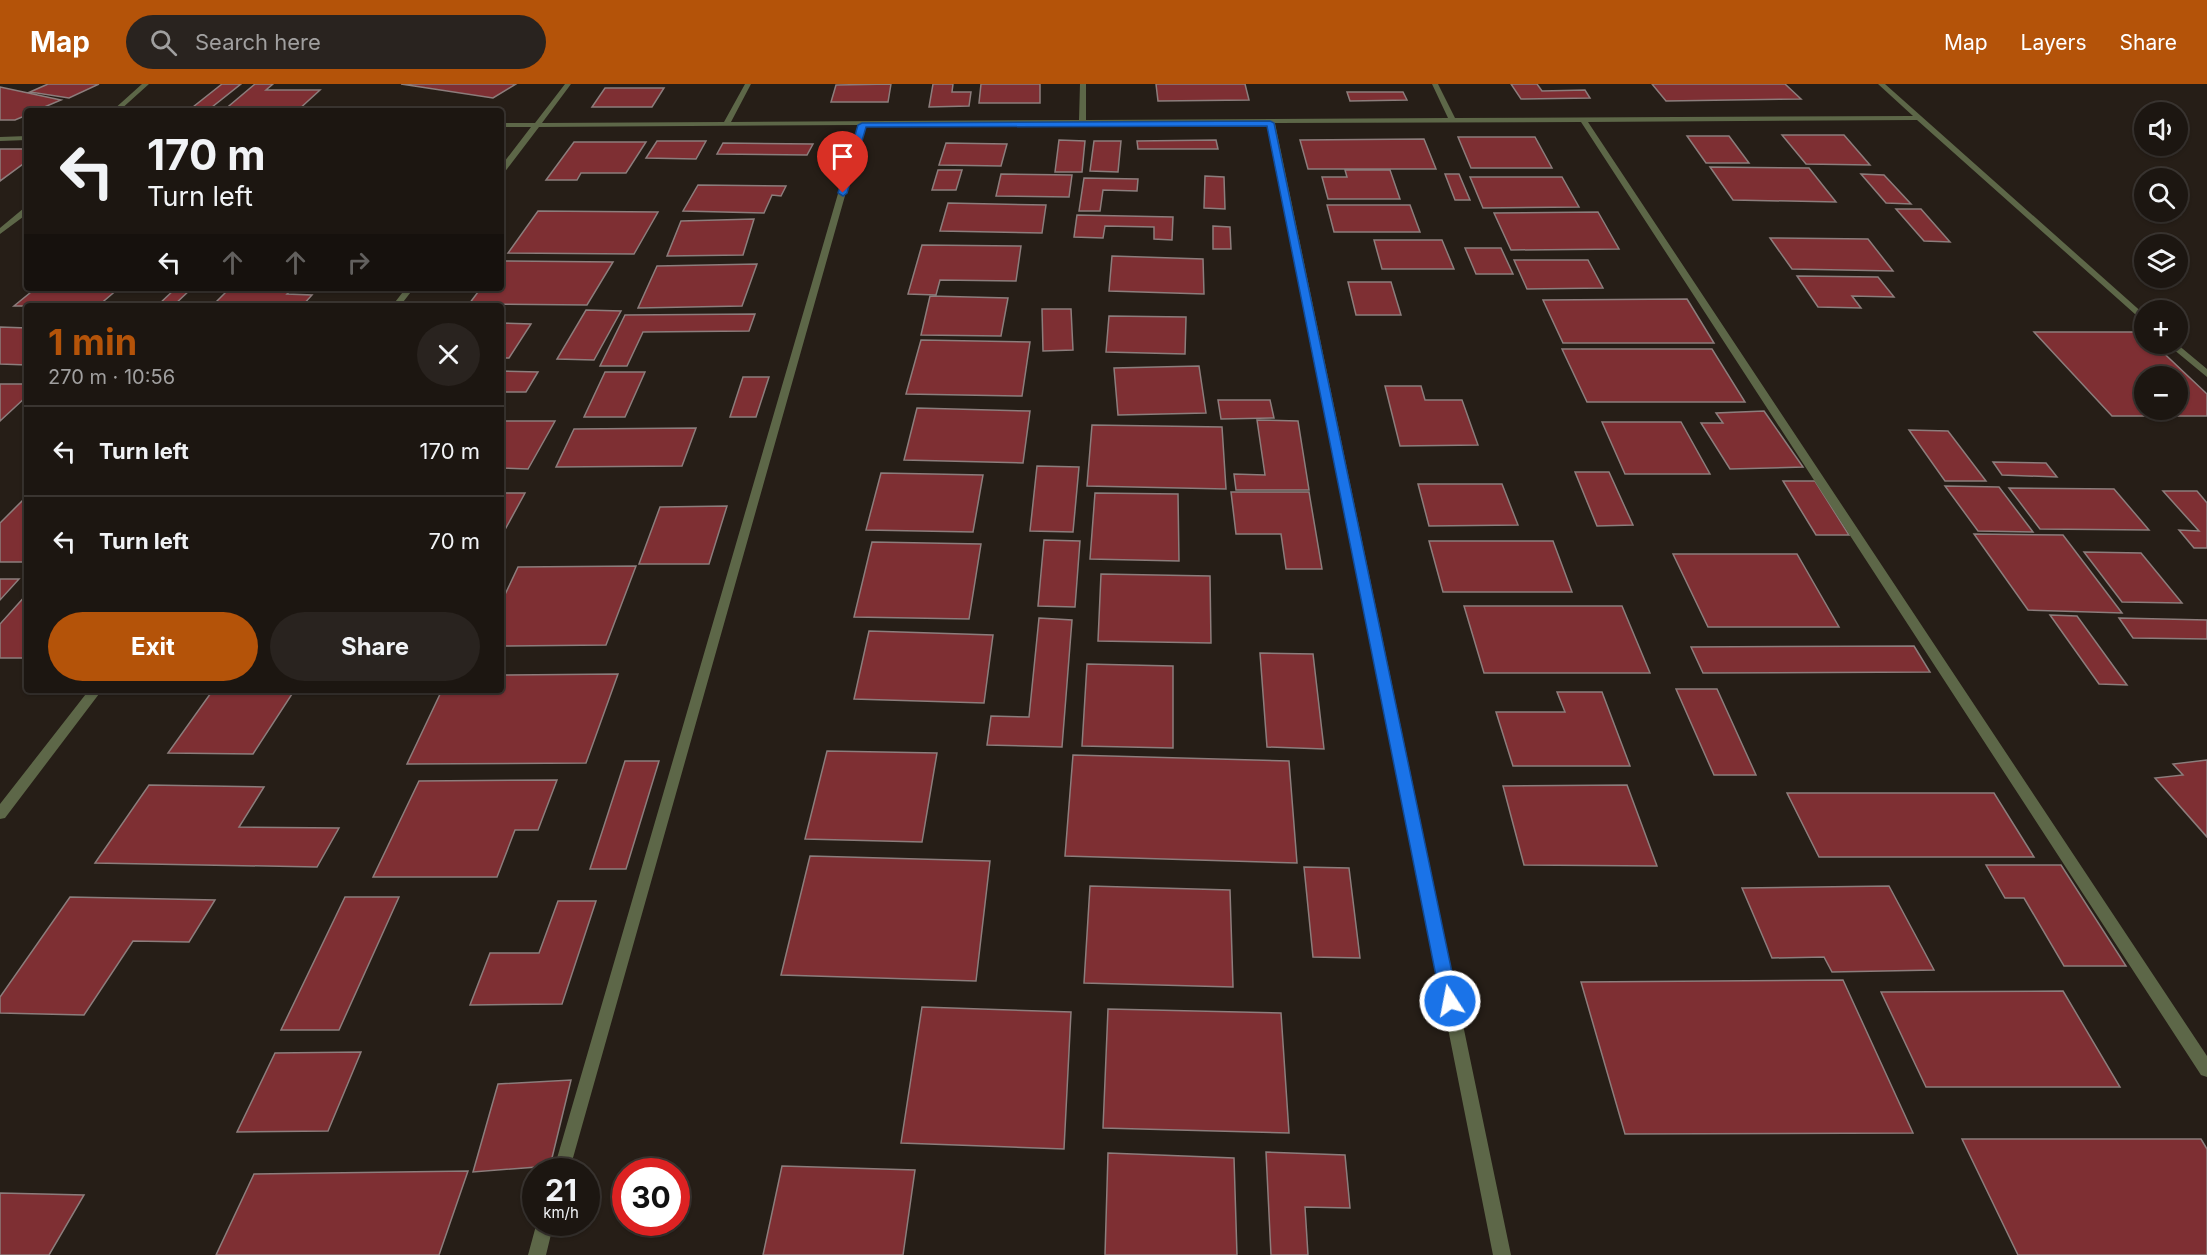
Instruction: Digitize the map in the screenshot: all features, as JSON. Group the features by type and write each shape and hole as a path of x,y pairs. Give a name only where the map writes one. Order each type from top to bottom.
{"street":[{"path":"118,108 146,84"},
{"path":"504,167 568,84"},
{"path":"727,123 748,84"},
{"path":"1082,124 1083,84"},
{"path":"1435,84 1452,121"},
{"path":"1881,84 2134,310"},
{"path":"504,125 1082,124 1917,118"},
{"path":"1584,120 2207,1070"},
{"path":"1270,123 1502,1255"},
{"path":"565,1158 862,125"},
{"path":"0,140 24,138"},
{"path":"0,232 24,212"},
{"path":"398,303 408,291"},
{"path":"2184,354 2207,374"},
{"path":"0,814 94,693"},
{"path":"537,1255 542,1236"}],"building":[{"path":"48,84 99,84 69,98 30,92"},
{"path":"222,84 241,84 212,107 193,107"},
{"path":"255,84 273,84 266,90 320,90 300,108 227,108"},
{"path":"401,84 516,84 493,98"},
{"path":"891,84 888,102 831,102 836,85"},
{"path":"933,84 953,84 952,92 971,92 969,106 929,107"},
{"path":"981,84 1040,84 1040,103 979,103"},
{"path":"1156,84 1245,84 1249,100 1158,101"},
{"path":"1511,84 1537,84 1542,91 1585,90 1590,98 1521,99"},
{"path":"1652,84 1785,84 1801,99 1666,101"},
{"path":"0,87 61,100 42,108 24,108 24,116 15,120 0,120"},
{"path":"605,88 664,88 652,107 592,107"},
{"path":"1347,92 1403,92 1407,100 1350,101"},
{"path":"1782,135 1844,135 1870,165 1806,164"},
{"path":"1687,136 1729,136 1749,163 1706,163"},
{"path":"1458,137 1535,137 1552,168 1471,168"},
{"path":"1424,139 1436,169 1308,169 1300,140"},
{"path":"1059,140 1085,141 1082,172 1055,172"},
{"path":"1216,140 1218,149 1138,149 1137,141"},
{"path":"657,141 706,141 696,159 646,158"},
{"path":"1094,141 1121,141 1118,172 1090,171"},
{"path":"574,142 646,142 626,173 581,173 577,180 546,180"},
{"path":"723,143 813,144 807,155 717,154"},
{"path":"946,143 1007,144 1001,166 939,165"},
{"path":"0,149 24,149 24,163 0,181"},
{"path":"1710,167 1809,168 1836,202 1733,200"},
{"path":"938,170 962,170 956,190 932,190"},
{"path":"1345,170 1390,170 1400,199 1328,199 1322,177 1347,177"},
{"path":"1001,174 1072,175 1069,197 996,196"},
{"path":"1445,174 1459,174 1470,200 1455,200"},
{"path":"1861,174 1884,175 1911,204 1886,203"},
{"path":"1205,176 1224,177 1225,209 1204,208"},
{"path":"1470,177 1562,177 1579,207 1483,208"},
{"path":"1084,178 1138,179 1137,191 1103,190 1100,211 1079,211"},
{"path":"698,185 786,186 781,196 772,195 764,213 683,211"},
{"path":"948,203 1046,205 1042,233 940,231"},
{"path":"1327,205 1410,205 1420,232 1334,232"},
{"path":"1896,209 1921,209 1950,242 1924,241"},
{"path":"538,211 658,212 634,254 508,253"},
{"path":"1598,212 1619,249 1511,250 1494,213"},
{"path":"1077,215 1173,217 1172,240 1154,239 1154,227 1105,226 1103,238 1074,237"},
{"path":"754,219 743,255 667,256 681,221"},
{"path":"1213,226 1230,227 1231,249 1213,249"},
{"path":"1770,238 1868,239 1893,271 1792,269"},
{"path":"1374,240 1442,240 1454,269 1382,269"},
{"path":"922,245 1021,246 1016,281 940,280 936,295 908,294"},
{"path":"1465,248 1501,248 1513,274 1476,274"},
{"path":"1112,256 1203,259 1204,294 1109,291"},
{"path":"1514,260 1588,260 1603,288 1527,289"},
{"path":"504,261 613,262 587,305 470,303 479,291 504,291"},
{"path":"757,264 742,306 638,308 657,266"},
{"path":"1797,276 1878,277 1894,297 1852,296 1861,308 1818,307"},
{"path":"1348,282 1391,282 1401,315 1356,315"},
{"path":"32,291 116,291 102,303 24,303 24,306 14,306"},
{"path":"173,291 189,291 176,303 160,303"},
{"path":"227,291 290,291 287,294 312,295 305,303 215,303"},
{"path":"930,296 1008,298 1001,336 921,335"},
{"path":"1687,299 1714,343 1563,343 1543,300"},
{"path":"1042,309 1071,309 1073,350 1043,351"},
{"path":"586,310 621,311 594,360 557,359"},
{"path":"755,314 749,331 643,332 627,366 600,366 625,315"},
{"path":"1109,316 1186,317 1185,354 1106,352"},
{"path":"504,323 531,324 509,358 504,358"},
{"path":"0,327 24,328 24,365 0,364"},
{"path":"2034,332 2134,332 2134,354 2165,354 2177,366 2134,366 2134,416 2112,416"},
{"path":"921,340 1030,342 1022,396 906,394"},
{"path":"1562,349 1712,349 1745,402 1587,402"},
{"path":"1199,366 1206,413 1118,415 1114,368"},
{"path":"504,371 538,372 526,392 504,392"},
{"path":"605,372 645,372 625,417 584,417"},
{"path":"2188,376 2207,394 2207,416 2188,416"},
{"path":"743,377 769,377 756,417 730,417"},
{"path":"0,384 24,384 24,399 0,421"},
{"path":"1385,386 1421,386 1425,400 1462,400 1478,445 1400,446"},
{"path":"1218,400 1270,400 1274,418 1221,419"},
{"path":"917,408 1030,411 1023,463 904,460"},
{"path":"1764,411 1803,467 1730,469 1701,423 1723,423 1716,413"},
{"path":"1257,420 1298,421 1309,490 1236,490 1234,474 1265,475"},
{"path":"504,421 555,421 528,469 504,468"},
{"path":"1602,422 1681,422 1710,474 1625,474"},
{"path":"1092,425 1222,427 1226,489 1087,486"},
{"path":"696,428 682,466 556,467 574,429"},
{"path":"1909,430 1948,431 1986,481 1945,481"},
{"path":"1993,462 2046,463 2057,477 2002,475"},
{"path":"1037,466 1079,467 1073,532 1030,531"},
{"path":"1575,472 1609,472 1633,525 1597,526"},
{"path":"881,473 983,475 973,532 866,530"},
{"path":"1783,481 1815,481 1849,535 1816,535"},
{"path":"1418,484 1502,484 1518,525 1429,526"},
{"path":"1945,486 1999,487 2033,532 1978,531"},
{"path":"2009,488 2114,489 2149,530 2040,529"},
{"path":"2163,491 2197,491 2207,503 2207,548 2194,548 2179,530 2199,531"},
{"path":"1231,492 1309,492 1322,569 1286,569 1281,534 1236,534"},
{"path":"504,493 525,493 504,532"},
{"path":"1095,493 1178,494 1179,561 1090,559"},
{"path":"24,499 24,562 0,562 0,523"},
{"path":"727,506 709,564 639,564 660,507"},
{"path":"1974,534 2063,535 2122,613 2028,610"},
{"path":"1044,540 1080,541 1075,607 1038,606"},
{"path":"1429,541 1553,541 1572,592 1443,592"},
{"path":"872,542 981,544 969,619 854,617"},
{"path":"2084,552 2141,553 2182,603 2122,602"},
{"path":"1673,554 1797,554 1839,627 1708,627"},
{"path":"636,566 606,645 504,646 504,597 518,567"},
{"path":"1101,574 1210,576 1211,643 1098,641"},
{"path":"0,579 19,579 0,600"},
{"path":"24,597 24,658 0,658 0,624"},
{"path":"1464,606 1622,606 1650,673 1484,673"},
{"path":"2050,615 2077,616 2127,685 2099,684"},
{"path":"1039,618 1072,620 1062,747 987,745 991,716 1029,717"},
{"path":"2119,618 2207,620 2207,639 2133,638"},
{"path":"869,631 993,635 984,703 854,699"},
{"path":"1914,646 1930,672 1703,673 1691,647"},
{"path":"1260,653 1313,654 1324,749 1267,747"},
{"path":"1087,664 1173,666 1173,748 1082,746"},
{"path":"618,674 586,763 407,764 441,693 504,693 504,675"},
{"path":"1676,689 1717,689 1756,775 1714,775"},
{"path":"1557,692 1602,692 1630,766 1513,766 1496,712 1565,712"},
{"path":"211,693 293,693 253,754 168,753"},
{"path":"827,751 937,753 922,842 805,839"},
{"path":"1073,755 1289,761 1297,863 1065,856"},
{"path":"2207,760 2207,837 2155,778 2183,775 2173,764"},
{"path":"625,761 659,761 626,869 590,869"},
{"path":"557,780 538,830 515,830 497,877 373,877 419,781"},
{"path":"149,785 264,787 239,827 339,828 317,867 95,863"},
{"path":"1627,785 1657,866 1524,865 1503,786"},
{"path":"1787,793 1994,793 2034,857 1819,857"},
{"path":"810,856 990,861 976,981 781,975"},
{"path":"1986,865 2061,865 2126,966 2064,966 2024,898 2005,898"},
{"path":"1304,867 1349,868 1360,958 1313,957"},
{"path":"1090,886 1230,890 1233,987 1084,983"},
{"path":"1889,886 1934,970 1832,972 1824,957 1772,958 1742,888"},
{"path":"70,897 215,900 189,942 133,941 84,1015 0,1013 0,997"},
{"path":"345,897 399,897 339,1030 281,1030"},
{"path":"558,901 596,901 562,1004 470,1005 490,953 539,953"},
{"path":"1843,980 1913,1133 1625,1134 1581,982"},
{"path":"2063,991 2120,1087 1926,1087 1881,992"},
{"path":"922,1007 1071,1012 1064,1149 901,1143"},
{"path":"1108,1009 1281,1013 1289,1133 1103,1128"},
{"path":"361,1052 328,1131 237,1132 275,1053"},
{"path":"571,1080 552,1158 522,1158 522,1168 473,1172 498,1084"},
{"path":"1962,1139 2201,1139 2207,1149 2207,1255 2018,1255"},
{"path":"1266,1152 1345,1155 1350,1208 1305,1207 1308,1255 1271,1255"},
{"path":"1108,1153 1234,1158 1237,1255 1105,1255"},
{"path":"782,1166 915,1170 903,1255 763,1255"},
{"path":"468,1171 439,1255 216,1255 254,1174"},
{"path":"0,1193 84,1195 49,1255 0,1255"}],"route":[{"path":"843,193 862,125 1270,123 1450,1001"}]}
